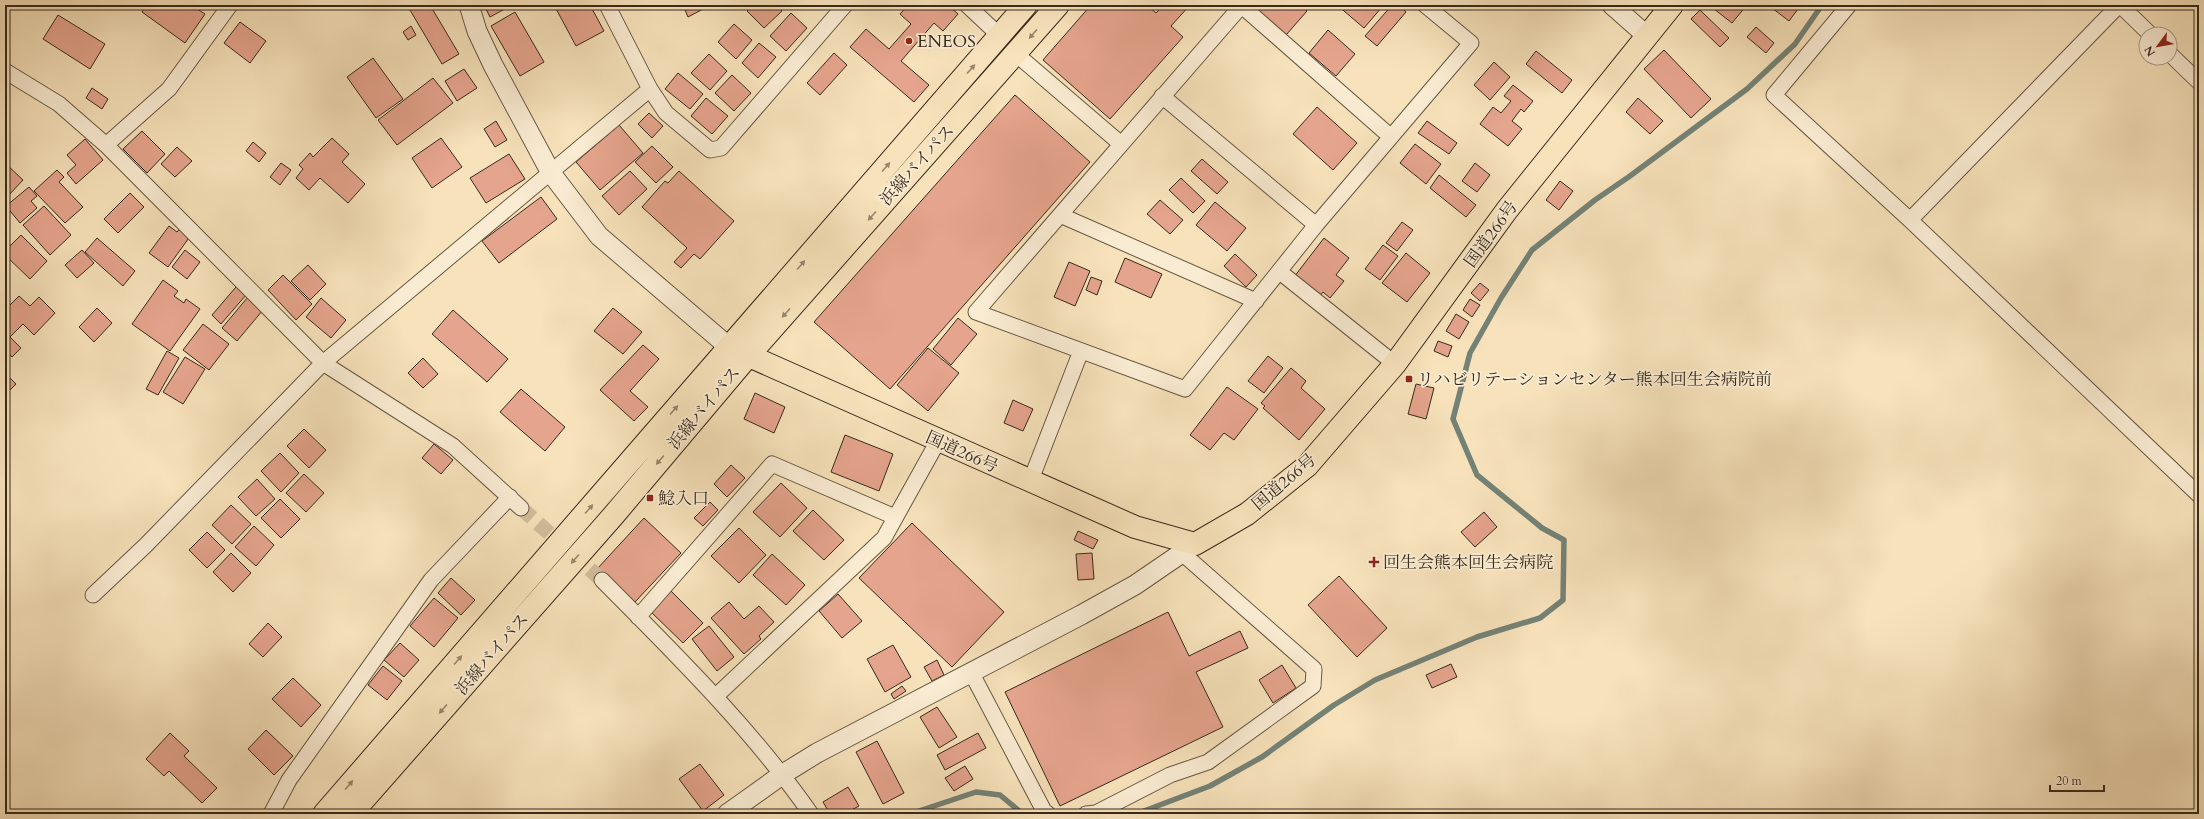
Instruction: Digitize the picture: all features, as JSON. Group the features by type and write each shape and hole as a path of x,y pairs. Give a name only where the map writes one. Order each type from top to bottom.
{"highway":[{"name":"浜線バイパス","path":"324,814 395,748 613,516 739,351 1026,5"},
{"name":"浜線バイパス","path":"739,351 1016,54 1058,5"},
{"name":"国道266号","path":"739,351 1030,482 1188,549 1247,514 1307,466 1395,364 1507,210 1672,5"},
{"name":"浜線バイパス","path":"351,814 395,748"}],"street":[{"path":"106,146 169,89 230,5"},
{"path":"469,5 477,31 493,65 551,173 599,236 739,351"},
{"path":"607,5 650,89 666,113 710,150 721,148 845,5"},
{"path":"967,5 1000,36"},
{"path":"1391,137 1242,5 976,312 1185,389 1280,272 1316,225 1391,137 1471,43 1425,5"},
{"path":"1612,5 1647,36"},
{"path":"1849,5 1774,95 1910,220 2199,495"},
{"path":"1910,220 2119,5 2141,26"},
{"path":"1016,54 1121,144"},
{"path":"2178,62 2199,82"},
{"path":"5,71 59,104 106,146 323,363 453,446 521,508"},
{"path":"93,595 146,545 323,363 650,89"},
{"path":"1162,96 1316,225"},
{"path":"1060,214 1256,301"},
{"path":"1280,272 1395,364"},
{"path":"1030,482 1081,350"},
{"path":"716,696 884,538 938,441"},
{"path":"638,617 772,464 896,517"},
{"path":"271,814 289,780 431,580 510,497"},
{"path":"726,814 783,774 817,753 1121,592 1188,549 1314,669 1313,686 1208,762 1170,775 1096,813 1086,814"},
{"path":"602,580 716,696 783,774 811,814"},
{"path":"971,672 1044,810 1048,814"}],"building":[{"path":"146,5 191,5 205,14 185,43 142,12"},
{"path":"407,5 430,5 459,54 442,64"},
{"path":"484,5 512,5 490,17"},
{"path":"554,5 590,5 604,31 576,46"},
{"path":"683,5 704,5 705,8 688,17"},
{"path":"753,5 777,5 782,11 764,28 747,11"},
{"path":"908,5 948,5 958,14 943,31 934,23 901,61 929,85 914,102 850,47 866,29 889,49 911,24 900,14"},
{"path":"1091,5 1147,5 1156,13 1164,5 1190,5 1171,26 1183,37 1110,119 1043,60"},
{"path":"1300,5 1307,11 1286,35 1253,6"},
{"path":"1337,5 1380,5 1382,7 1364,28"},
{"path":"1392,5 1399,5 1406,12 1377,46 1365,36"},
{"path":"1709,5 1747,5 1732,23"},
{"path":"1768,5 1801,5 1789,21"},
{"path":"1700,10 1729,38 1720,47 1691,19"},
{"path":"515,12 544,62 520,76 491,26"},
{"path":"791,13 807,28 786,51 770,36"},
{"path":"58,15 105,44 90,69 43,39"},
{"path":"240,22 266,41 250,63 224,43"},
{"path":"734,24 752,40 736,59 718,42"},
{"path":"411,26 416,35 408,40 403,32"},
{"path":"1756,27 1774,43 1766,53 1747,37"},
{"path":"1328,30 1355,54 1336,76 1309,53"},
{"path":"759,43 776,57 758,78 742,63"},
{"path":"1664,50 1711,99 1691,118 1644,69"},
{"path":"1536,51 1572,80 1562,93 1526,64"},
{"path":"834,53 847,65 820,95 807,83"},
{"path":"709,54 727,71 710,90 691,73"},
{"path":"373,58 403,99 376,118 347,77"},
{"path":"1494,62 1510,77 1490,100 1474,85"},
{"path":"464,69 477,88 457,101 445,81"},
{"path":"678,73 703,94 690,109 665,89"},
{"path":"732,75 751,93 734,111 715,93"},
{"path":"433,78 453,103 397,145 378,120"},
{"path":"1513,85 1533,101 1524,112 1521,109 1512,121 1522,129 1508,146 1480,124 1493,107 1501,113 1511,101 1504,96"},
{"path":"92,88 108,99 102,109 86,98"},
{"path":"1015,95 1090,162 890,389 814,322"},
{"path":"706,98 728,116 712,134 691,116"},
{"path":"1638,98 1663,121 1650,134 1626,112"},
{"path":"1317,107 1357,143 1333,170 1293,134"},
{"path":"649,113 663,126 652,138 638,124"},
{"path":"496,121 507,140 495,147 484,129"},
{"path":"1427,121 1457,143 1449,154 1418,133"},
{"path":"619,125 643,153 600,190 576,162"},
{"path":"142,131 165,154 147,173 123,149"},
{"path":"332,138 349,154 342,162 365,184 348,203 320,178 309,190 296,178 303,169 299,165 310,153 313,157"},
{"path":"441,138 462,167 432,188 412,158"},
{"path":"85,139 103,160 76,184 67,173 76,165 67,155"},
{"path":"253,142 266,153 259,162 246,151"},
{"path":"1415,144 1441,164 1426,184 1400,163"},
{"path":"652,146 673,167 656,183 635,162"},
{"path":"177,147 192,161 175,177 161,164"},
{"path":"509,154 525,179 486,203 470,178"},
{"path":"1202,159 1228,182 1217,194 1191,171"},
{"path":"5,163 23,180 7,197 5,195"},
{"path":"281,163 291,170 280,185 270,177"},
{"path":"1475,163 1490,175 1477,192 1462,181"},
{"path":"57,170 64,177 59,182 83,207 65,223 34,191"},
{"path":"630,171 647,189 619,215 602,196"},
{"path":"679,171 734,221 700,259 694,254 681,268 674,262 687,248 642,207 665,181 668,183"},
{"path":"1439,175 1476,205 1466,217 1430,188"},
{"path":"1181,178 1205,201 1193,213 1169,190"},
{"path":"1560,181 1573,191 1559,210 1546,200"},
{"path":"29,187 37,196 31,201 37,208 20,223 6,206"},
{"path":"130,193 144,207 118,233 104,219"},
{"path":"541,197 557,219 499,263 482,241"},
{"path":"1160,200 1183,220 1170,234 1147,214"},
{"path":"1215,202 1246,228 1227,251 1196,225"},
{"path":"44,206 71,235 50,255 23,225"},
{"path":"1402,222 1413,230 1397,251 1386,243"},
{"path":"169,226 177,232 181,227 191,235 168,267 149,253"},
{"path":"21,235 47,261 30,279 5,255 5,251"},
{"path":"97,238 135,271 123,286 85,252"},
{"path":"1324,238 1349,258 1336,275 1344,281 1330,298 1323,292 1319,297 1294,277"},
{"path":"1383,245 1398,256 1380,280 1365,269"},
{"path":"82,250 94,263 77,278 65,265"},
{"path":"185,250 200,262 187,279 172,267"},
{"path":"1406,253 1430,273 1407,302 1382,283"},
{"path":"1235,254 1257,275 1246,287 1224,266"},
{"path":"1125,258 1162,274 1151,298 1115,282"},
{"path":"1069,262 1090,271 1075,306 1054,297"},
{"path":"308,265 326,284 310,300 291,281"},
{"path":"283,275 312,304 296,320 268,290"},
{"path":"1091,277 1102,281 1097,295 1086,290"},
{"path":"163,280 178,291 174,296 184,303 186,299 200,309 170,351 132,324"},
{"path":"1480,283 1489,290 1480,301 1471,293"},
{"path":"236,287 246,295 221,324 212,315"},
{"path":"19,296 30,306 39,297 55,313 34,335 23,324 10,337 21,348 12,357 5,350 5,310"},
{"path":"248,297 263,310 237,341 222,328"},
{"path":"321,298 346,320 331,338 306,317"},
{"path":"1470,299 1480,305 1472,317 1463,310"},
{"path":"97,308 112,323 94,342 79,327"},
{"path":"613,308 642,332 623,354 594,331"},
{"path":"453,310 508,359 487,382 432,334"},
{"path":"1456,314 1469,322 1459,339 1446,331"},
{"path":"958,318 977,334 951,365 933,349"},
{"path":"203,324 229,344 209,370 183,350"},
{"path":"1438,341 1452,346 1448,357 1434,351"},
{"path":"643,345 659,359 630,391 648,407 634,421 600,390"},
{"path":"928,348 959,373 928,411 897,385"},
{"path":"167,351 179,358 158,395 146,389"},
{"path":"1268,356 1283,368 1264,393 1248,381"},
{"path":"185,357 205,369 183,404 163,392"},
{"path":"423,358 438,374 423,388 408,373"},
{"path":"1291,368 1306,381 1301,388 1325,409 1299,440 1263,408 1265,406 1261,403"},
{"path":"5,373 16,384 5,395"},
{"path":"1416,384 1434,388 1426,419 1408,414"},
{"path":"1227,387 1258,409 1234,440 1224,433 1210,450 1190,435"},
{"path":"521,389 565,427 545,451 500,412"},
{"path":"755,393 785,407 774,433 744,419"},
{"path":"1013,400 1033,409 1023,431 1004,423"},
{"path":"304,429 326,450 309,468 287,446"},
{"path":"845,435 893,454 879,491 831,472"},
{"path":"434,444 453,460 441,474 422,458"},
{"path":"280,453 299,473 281,492 261,471"},
{"path":"731,465 745,478 727,497 714,484"},
{"path":"304,474 324,493 306,512 286,493"},
{"path":"257,479 275,499 256,516 238,497"},
{"path":"781,483 807,508 780,537 753,512"},
{"path":"280,499 300,519 281,538 261,518"},
{"path":"710,502 718,510 703,526 694,518"},
{"path":"231,505 251,524 232,544 212,525"},
{"path":"813,510 844,540 824,560 793,531"},
{"path":"1484,512 1497,527 1475,547 1461,532"},
{"path":"644,518 681,553 634,603 597,569"},
{"path":"912,523 1004,612 952,667 859,578"},
{"path":"254,526 274,545 256,566 235,547"},
{"path":"739,528 766,555 739,583 711,556"},
{"path":"1078,531 1098,540 1093,549 1074,540"},
{"path":"207,532 225,550 207,568 189,550"},
{"path":"231,553 251,573 233,592 213,572"},
{"path":"1092,553 1094,579 1078,580 1076,554"},
{"path":"772,554 805,585 786,605 753,575"},
{"path":"1339,576 1387,628 1357,657 1308,605"},
{"path":"451,578 475,600 461,615 438,593"},
{"path":"671,591 703,623 683,643 651,612"},
{"path":"838,594 862,621 842,638 819,611"},
{"path":"434,598 458,618 434,647 410,626"},
{"path":"729,602 744,619 759,606 774,622 759,636 761,639 744,654 711,618"},
{"path":"1168,612 1189,656 1240,631 1248,648 1196,672 1223,727 1060,806 1005,692"},
{"path":"268,623 282,637 263,657 249,644"},
{"path":"709,626 734,657 717,671 692,639"},
{"path":"400,643 419,660 404,677 384,660"},
{"path":"893,645 911,677 885,692 867,659"},
{"path":"937,660 944,675 932,681 924,667"},
{"path":"1451,664 1457,677 1432,688 1426,675"},
{"path":"1282,665 1296,688 1273,703 1259,680"},
{"path":"383,666 402,681 387,700 368,685"},
{"path":"293,678 321,705 301,727 272,699"},
{"path":"902,686 906,691 894,699 891,694"},
{"path":"937,707 957,737 939,748 920,717"},
{"path":"266,730 293,756 274,775 248,749"},
{"path":"170,733 189,751 184,756 217,788 202,803 169,771 164,776 146,759"},
{"path":"978,733 986,748 945,770 937,755"},
{"path":"877,741 904,793 883,804 856,752"},
{"path":"700,764 724,795 703,811 679,779"},
{"path":"965,766 973,779 954,791 945,778"},
{"path":"848,787 859,806 844,814 830,814 823,802"}],"waterway":[{"path":"1136,814 1210,786 1262,757 1334,705 1375,680 1477,637 1540,618 1563,600 1564,540 1542,528 1477,475 1453,419 1470,353 1501,298 1532,250 1595,200 1630,176 1747,89 1795,44 1822,5"},
{"path":"910,814 976,792 1000,795 1023,814"}],"tunnel":[{"path":"521,508 602,580"}],"place":[{"name":"ENEOS","path":"909,41"},
{"name":"リハビリテーションセンター熊本回生会病院前","path":"1409,379"},
{"name":"鯰入口","path":"650,498"},
{"name":"回生会熊本回生会病院","path":"1374,562"}]}
